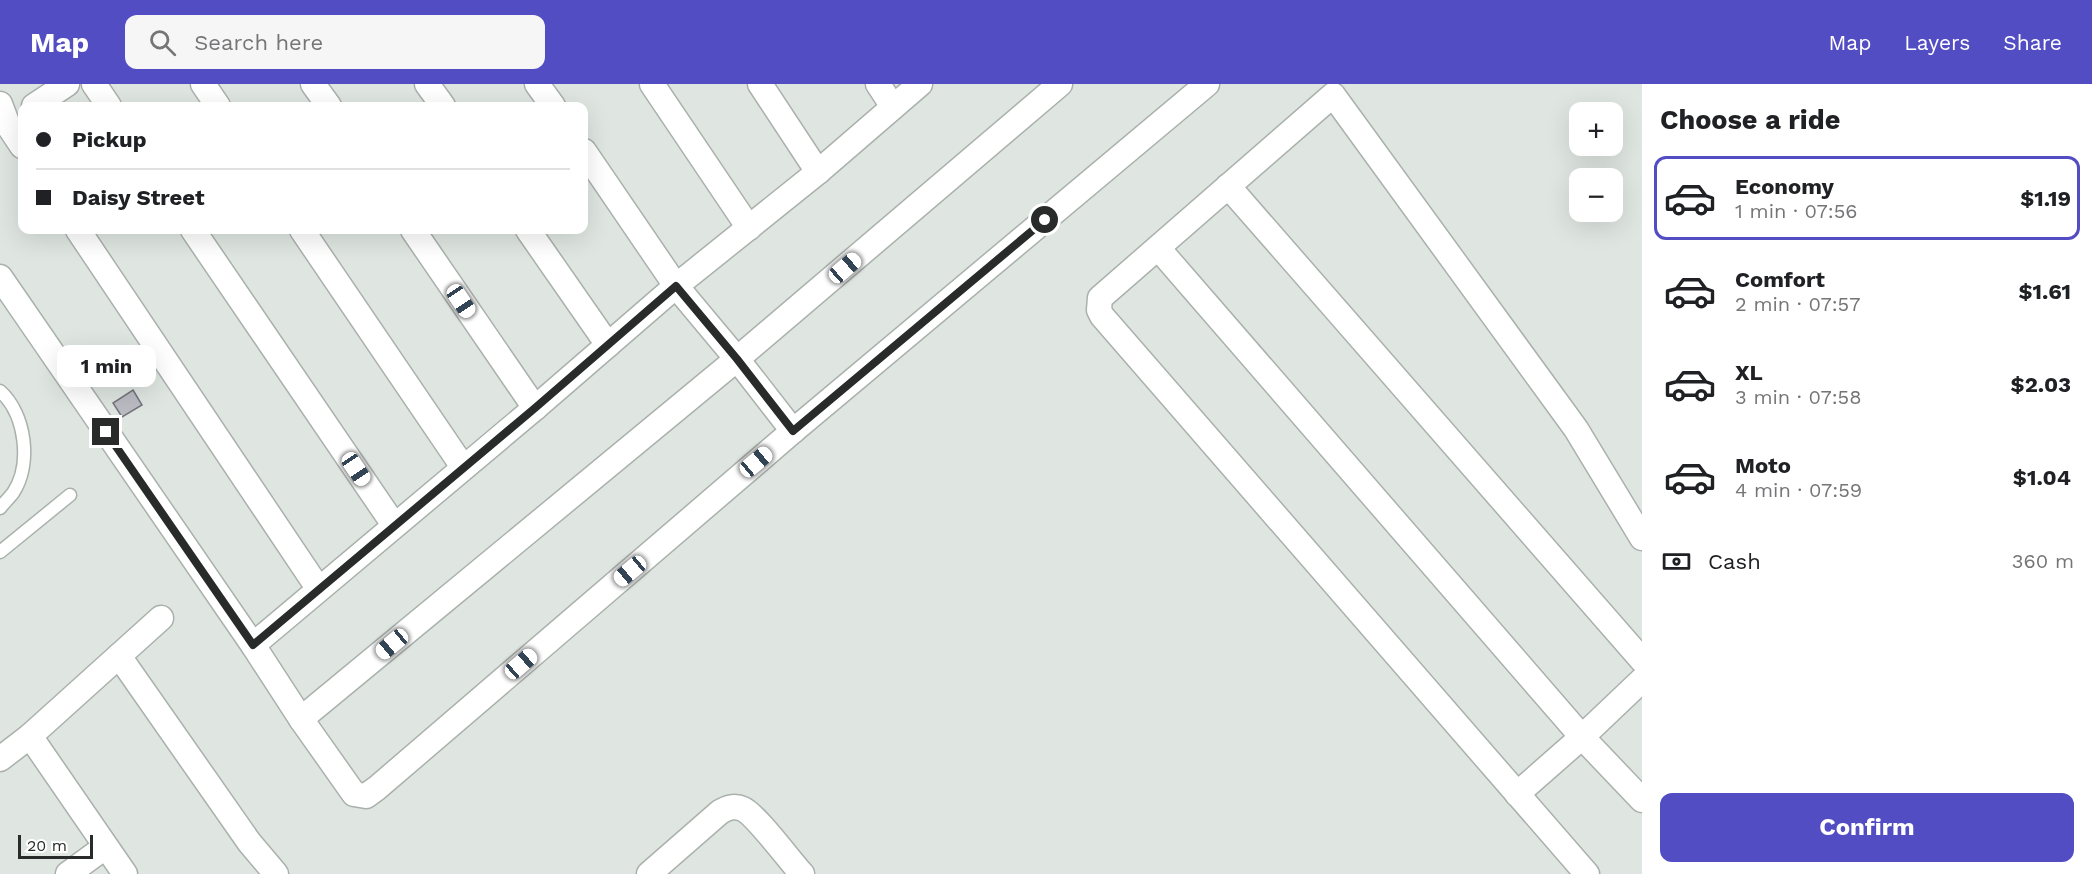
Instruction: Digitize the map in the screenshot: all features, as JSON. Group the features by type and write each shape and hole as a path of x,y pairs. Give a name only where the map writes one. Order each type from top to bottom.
{"street":[{"path":"40,102 67,84"},
{"path":"94,84 106,102"},
{"path":"202,84 215,102"},
{"path":"313,84 326,102"},
{"path":"427,84 439,102"},
{"path":"537,84 550,102"},
{"path":"652,84 749,228"},
{"path":"760,84 818,172"},
{"path":"878,84 893,107"},
{"path":"253,645 676,286 818,172 920,84"},
{"path":"300,719 737,359 1060,84"},
{"path":"0,277 253,645 300,719 354,794 366,796 793,431 1207,84"},
{"path":"1587,874 1102,316 1099,310 1100,298 1333,95 1576,429 1642,538"},
{"path":"8,118 18,138"},
{"path":"588,157 676,286 793,431"},
{"path":"1228,186 1642,660"},
{"path":"81,234 318,588"},
{"path":"196,234 394,525"},
{"path":"305,234 463,467"},
{"path":"416,234 535,408"},
{"path":"531,234 608,345"},
{"path":"1158,248 1582,737 1641,796"},
{"path":"0,759 30,736 161,618"},
{"path":"119,656 249,842 276,874"},
{"path":"1517,794 1642,680"},
{"path":"30,736 125,874"},
{"path":"665,869 720,812 735,807 750,814 802,874"},
{"path":"68,874 105,847"}],"lane":[{"path":"0,391 7,397 22,427 24,460 14,492 0,508"},
{"path":"0,552 70,495"}],"building":[{"path":"133,390 142,405 122,417 113,403"}],"route":[{"path":"106,432 253,645 676,286 793,431 1045,220"}]}
